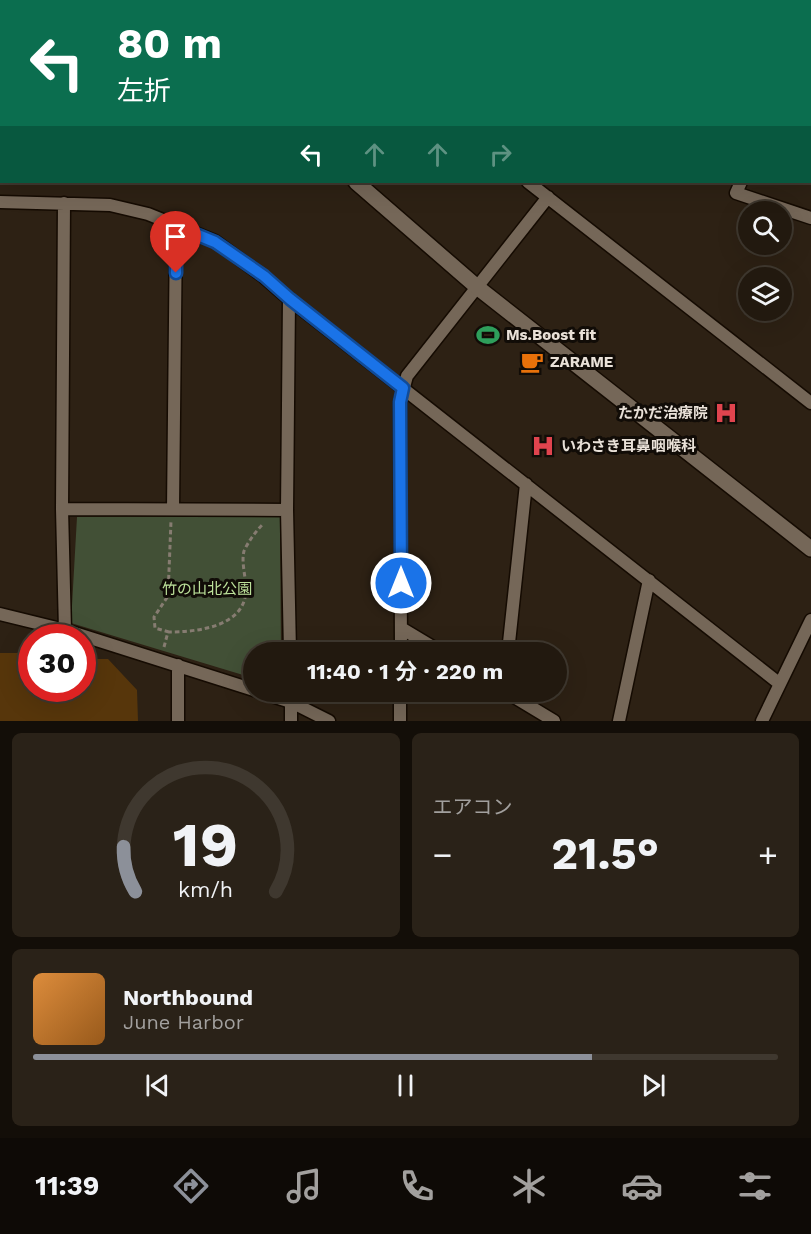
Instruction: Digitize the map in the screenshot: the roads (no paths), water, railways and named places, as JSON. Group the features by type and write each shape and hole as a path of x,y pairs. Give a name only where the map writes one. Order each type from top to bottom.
{"street":[{"path":"357,183 477,287 811,549"},
{"path":"529,183 811,403"},
{"path":"741,183 736,193 811,218"},
{"path":"401,642 400,402 406,376 548,197"},
{"path":"0,201 110,205 148,214 215,242 264,276 290,299 780,684"},
{"path":"64,203 62,509 65,624"},
{"path":"173,509 176,226"},
{"path":"289,642 281,509 290,299"},
{"path":"509,642 526,484"},
{"path":"62,509 281,509"},
{"path":"619,721 648,580"},
{"path":"0,614 41,624"},
{"path":"762,721 811,620"},
{"path":"401,628 424,642"},
{"path":"96,640 243,686"},
{"path":"178,665 178,721"},
{"path":"291,702 291,721"},
{"path":"299,702 329,721"},
{"path":"400,702 400,721"},
{"path":"523,702 554,721"}],"place":[{"name":"Ms.Boost fit","path":"488,335"},
{"name":"ZARAME","path":"532,362"},
{"name":"たかだ治療院","path":"726,413"},
{"name":"いわさき耳鼻咽喉科","path":"543,446"}],"park label":[{"name":"竹の山北公園","path":"207,589"}]}
